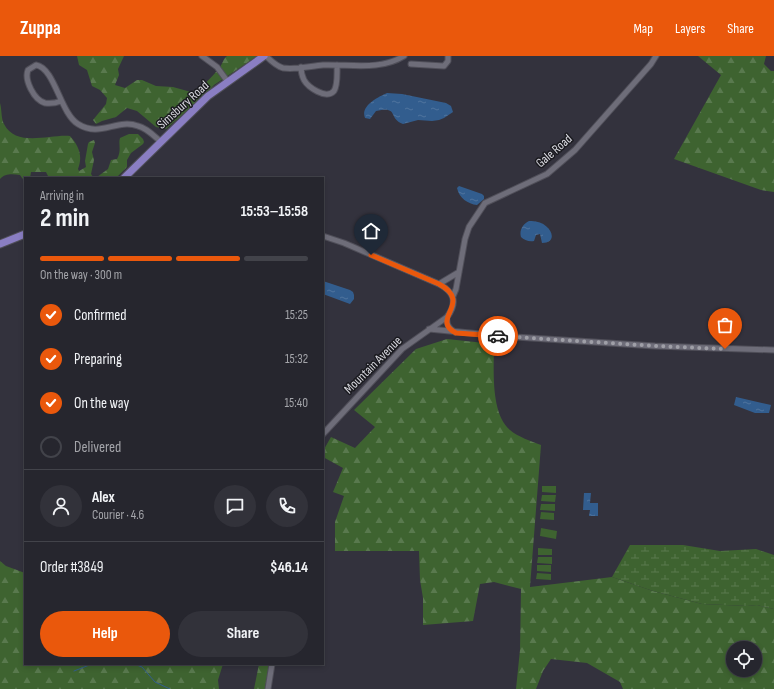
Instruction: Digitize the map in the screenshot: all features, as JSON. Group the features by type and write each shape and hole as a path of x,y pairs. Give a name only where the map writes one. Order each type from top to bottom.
{"main road":[{"name":"Simsbury Road","path":"125,177 208,96 265,56"},
{"path":"0,244 24,234"}],"street":[{"path":"202,56 217,68 228,82"},
{"path":"265,56 278,66 286,68 337,65 373,66 395,61 404,56"},
{"path":"410,64 444,66 448,61 448,56"},
{"name":"Gale Road","path":"452,296 456,289 469,227 485,203 547,174 552,170 575,150 651,64 656,56"},
{"path":"61,101 47,103 42,102 37,98 27,79 26,74 28,70 36,65 45,69 61,101 73,120 84,127 92,130 99,130 120,124 136,125 145,129 161,142"},
{"path":"301,67 303,78 306,83 315,90 325,94 332,92 335,89 337,65"},
{"path":"324,236 448,289 452,296 453,303 446,321 450,328 456,333"},
{"path":"439,284 459,272"},
{"name":"Mountain Avenue","path":"324,433 402,349 447,317"},
{"path":"429,330 656,346 774,350"},
{"path":"268,689 272,665"}],"green space":[{"path":"77,56 124,56 118,69 119,75 115,85 125,88 137,80 142,80 156,86 173,87 191,92 203,85 210,78 227,56 257,56 214,85 205,95 166,129 156,127 137,111 127,108 116,117 96,124 93,120 106,104 107,98 100,90 92,86 87,70 79,65"},
{"path":"698,56 766,56 764,64 771,71 774,71 774,192 761,190 674,159 721,75"},
{"path":"0,103 2,120 4,124 9,131 17,136 34,138 70,136 79,151 79,171 86,167 85,161 88,144 94,140 95,143 92,152 94,160 91,174 93,177 48,177 46,172 31,172 30,177 24,177 24,181 20,175 12,174 0,179"},
{"path":"129,134 138,134 144,142 131,153 127,160 127,167 117,177 97,177 108,169 111,160 117,159 120,138"},
{"path":"447,339 494,344 494,390 499,413 510,430 525,439 541,445 530,587 612,577 653,591 702,604 757,605 774,609 774,689 623,689 620,682 587,663 551,659 543,671 536,689 516,689 520,650 521,589 494,582 480,584 473,621 423,625 423,598 420,580 419,551 335,551 335,522 344,496 333,492 343,468 324,458 324,449 331,437 355,448 375,427 354,410 416,349"},
{"path":"542,486 556,486 556,493 542,492"},
{"path":"542,495 556,495 555,502 541,501"},
{"path":"541,504 555,504 555,511 540,510"},
{"path":"541,512 554,513 554,520 540,519"},
{"path":"541,528 557,531 556,539 540,536"},
{"path":"630,545 683,545 720,551 756,549 774,555 774,609 757,605 702,604 653,591 612,577"},
{"path":"538,548 552,549 552,555 538,555"},
{"path":"538,557 552,557 552,564 537,563"},
{"path":"0,561 6,566 24,573 24,665 223,665 218,680 219,689 0,689"},
{"path":"537,565 551,565 551,572 537,571"},
{"path":"537,573 551,574 551,580 536,579"},
{"path":"259,665 269,665 265,689 254,689"}],"water":[{"path":"387,93 402,94 446,103 451,106 453,112 439,120 418,120 403,124 398,122 391,111 388,110 376,111 370,119 365,118 364,114 367,106"},
{"path":"459,186 482,194 484,199 477,205 467,202 458,192 457,188"},
{"path":"529,221 536,221 547,227 552,236 551,239 548,242 542,243 540,234 536,235 534,241 528,241 522,238 521,230"},
{"path":"324,281 353,292 354,299 350,304 324,294"},
{"path":"736,397 771,405 769,413 755,413 734,405"},
{"path":"584,493 591,493 590,503 598,503 598,516 589,516 590,510 583,510"}],"waterway":[{"path":"74,671 89,665"},
{"path":"137,665 142,667 155,682 170,689"}],"way so far":[{"path":"498,336 725,349"}],"route":[{"path":"371,255 448,289 452,296 453,303 446,321 452,331 456,333 498,336"}]}
